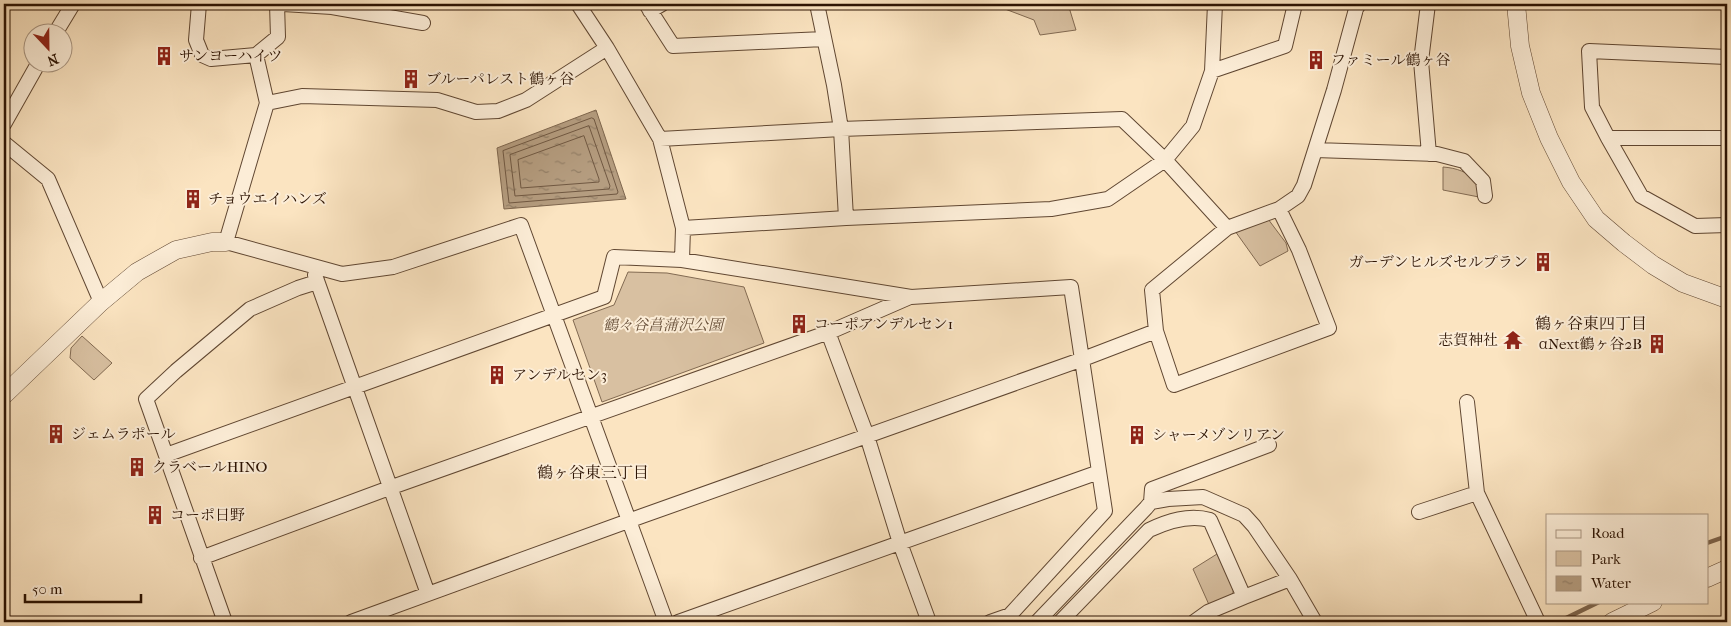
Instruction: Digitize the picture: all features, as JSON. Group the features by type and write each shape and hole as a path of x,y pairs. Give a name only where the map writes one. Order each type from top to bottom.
{"street":[{"path":"62,22 73,4"},
{"path":"200,4 196,40 202,55 211,59 256,55 278,37 277,4"},
{"path":"283,4 332,7 423,23"},
{"path":"578,4 608,48 660,139 683,228 682,260"},
{"path":"817,4 841,129 846,218"},
{"path":"683,228 846,218 1052,209 1108,199 1165,160 1192,126 1212,71 1215,4"},
{"path":"1212,71 1285,46 1295,4"},
{"path":"1279,209 1299,250 1329,328 1174,385 1156,331 1152,290 1227,228 1279,209 1298,196 1304,185 1359,4"},
{"path":"1428,4 1421,61 1429,154"},
{"path":"1516,4 1520,46 1531,93 1549,138 1571,182 1596,219 1653,265 1683,283 1727,299"},
{"path":"652,6 673,46 824,38"},
{"path":"267,103 302,96 437,100 476,112 498,111 526,100 608,48"},
{"path":"1727,57 1589,51 1592,108 1641,196 1695,226 1727,225"},
{"path":"226,242 267,103 256,55"},
{"path":"4,124 33,72"},
{"path":"660,139 841,129 1122,119 1165,160 1227,228"},
{"path":"1608,138 1727,138"},
{"path":"4,143 48,180 101,302"},
{"path":"1315,150 1437,154 1464,161 1483,181 1485,196"},
{"path":"6,389 101,302 137,272 176,250 212,242 226,242 342,274 393,267 521,225 666,622"},
{"path":"166,455 604,297 614,257 682,260 910,297 1071,287 1104,511 1010,615 990,622"},
{"path":"313,267 392,487 428,594"},
{"path":"225,622 146,399 176,371 250,309 298,288 317,282"},
{"path":"201,558 392,487 828,332 910,297"},
{"path":"351,622 629,520 1083,359 1156,331"},
{"path":"828,332 867,436 900,543 929,622"},
{"path":"1468,402 1477,493 1538,622"},
{"path":"1151,502 1152,490 1269,445"},
{"path":"678,622 1099,472"},
{"path":"1419,512 1477,493"},
{"path":"1037,622 1151,502 1203,497 1244,515 1254,526 1290,579 1315,622"},
{"path":"1060,622 1149,530 1164,522 1198,517 1210,520 1244,598"},
{"path":"1708,578 1727,569"},
{"path":"1194,622 1208,612 1290,579"},
{"path":"1612,622 1649,604"}],"green space":[{"path":"1003,4 1068,4 1076,30 1040,35 1034,20 1005,9"},
{"path":"1443,167 1462,171 1477,181 1479,197 1443,190"},
{"path":"1268,219 1286,243 1288,251 1260,266 1235,231"},
{"name":"鶴々谷菖蒲沢公園","path":"628,272 667,273 744,287 764,343 602,402 573,320 614,305"},
{"path":"82,336 112,363 94,380 70,358 71,348"},
{"path":"1217,554 1234,587 1232,598 1210,607 1193,569"}],"water":[{"path":"596,110 626,199 504,209 497,148"}],"waterway":[{"path":"1708,543 1727,536"},
{"path":"1558,622 1595,604"}],"place":[{"name":"サンヨーハイツ","path":"164,56"},
{"name":"ファミール鶴ヶ谷","path":"1316,60"},
{"name":"ブルーパレスト鶴ヶ谷","path":"411,79"},
{"name":"チョウエイハンズ","path":"193,199"},
{"name":"ガーデンヒルズセルプラン","path":"1543,262"},
{"name":"コーポアンデルセン1","path":"799,324"},
{"name":"志賀神社","path":"1513,340"},
{"name":"αNext鶴ヶ谷2B","path":"1657,344"},
{"name":"アンデルセン3","path":"497,375"},
{"name":"ジェムラポール","path":"56,434"},
{"name":"シャーメゾンリアン","path":"1137,435"},
{"name":"クラベールHINO","path":"137,467"},
{"name":"コーポ日野","path":"155,515"}],"district":[{"name":"鶴ヶ谷東四丁目","path":"1591,323"},
{"name":"鶴ヶ谷東三丁目","path":"593,472"}]}
